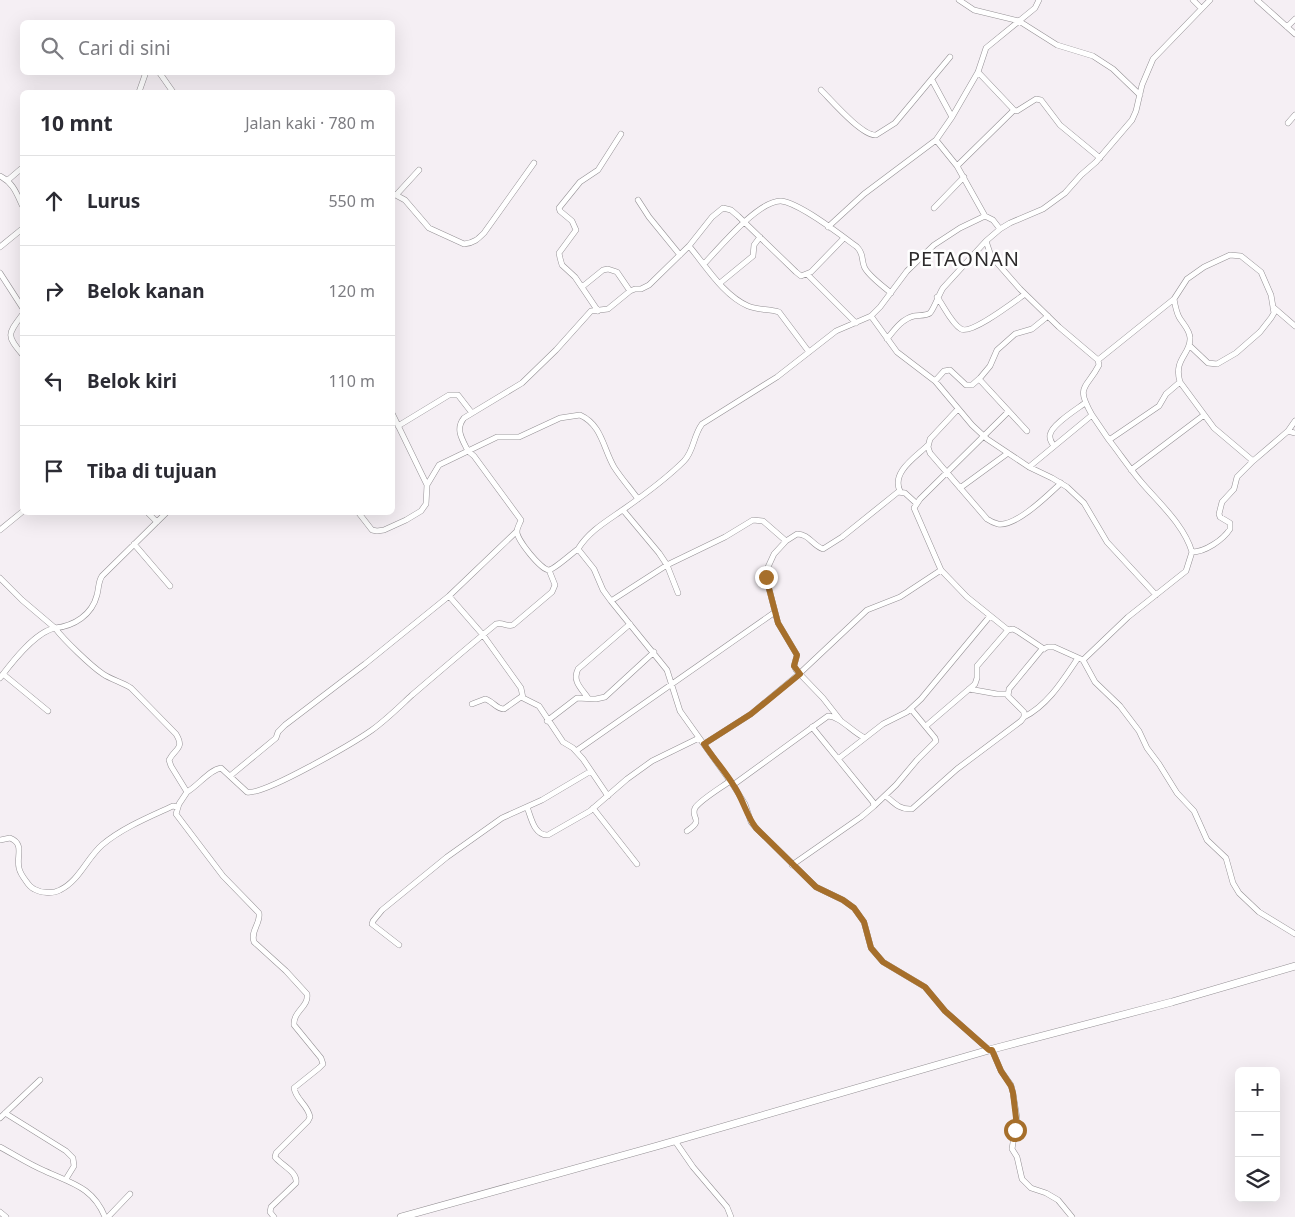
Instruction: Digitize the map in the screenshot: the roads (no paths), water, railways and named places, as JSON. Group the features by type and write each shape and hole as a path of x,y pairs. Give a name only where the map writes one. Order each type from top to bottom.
{"main road":[{"path":"401,1217 990,1050 1172,1002 1295,966"}],"street":[{"path":"958,0 974,10 1019,21 1057,45 1093,56 1104,62 1140,95"},
{"path":"828,227 864,194 936,140 952,117 978,72 986,48 1034,8 1039,0"},
{"path":"1193,0 1202,8"},
{"path":"886,339 905,319 929,314 937,297 948,282 986,241 1000,229 1043,209 1065,193 1100,158 1132,120 1144,78 1153,58 1210,0"},
{"path":"1257,0 1295,34"},
{"path":"1287,28 1295,19"},
{"path":"821,90 863,131 872,135 886,130 895,123 950,57"},
{"path":"978,72 1014,110"},
{"path":"140,90 145,75"},
{"path":"161,75 172,90"},
{"path":"932,80 952,117"},
{"path":"957,166 1014,110 1017,111 1036,99 1041,100 1060,125 1100,158"},
{"path":"1288,123 1295,115"},
{"path":"598,311 575,277 562,265 560,253 576,230 572,221 559,208 580,182 598,170 621,134"},
{"path":"936,140 957,166 985,216 993,220 1000,229"},
{"path":"419,170 395,193 405,200 429,228 464,244 471,244 484,233 534,163"},
{"path":"8,180 20,170"},
{"path":"0,176 8,180 20,200"},
{"path":"934,208 964,177"},
{"path":"638,200 649,217 680,255"},
{"path":"704,264 744,222 771,203 781,201 795,206 862,252 863,266 890,293"},
{"path":"230,776 276,738 280,729 297,715 365,664 449,596 517,531 521,520 474,456 468,451 459,430 459,425 464,418 522,383 556,350 591,311 608,310 630,291 649,285 689,246 712,217 723,208 731,210 799,275 804,276 807,274 844,238"},
{"path":"517,531 518,536 528,551 543,568 549,570 554,568 578,549 589,534 638,499 685,460 692,451 694,437 702,424 763,386 836,331 871,316 907,271 934,245 960,228 985,216"},
{"path":"0,246 20,231"},
{"path":"720,283 753,256 754,245 760,237"},
{"path":"886,796 905,810 912,809 957,769 1042,704 1080,659 1128,616 1186,571 1192,552 1185,536 1174,520 1131,470 1083,400 1083,391 1086,383 1099,365 1098,360 1026,294 991,256 986,241"},
{"path":"689,246 734,298 750,307 779,312 809,352"},
{"path":"1098,360 1174,298 1187,279 1204,267 1230,255 1241,256 1262,272 1271,295 1274,313 1266,326 1227,359 1211,365 1189,345"},
{"path":"582,288 608,268 616,272 630,291"},
{"path":"0,273 20,304"},
{"path":"807,274 856,323"},
{"path":"937,297 955,323 961,329 966,330 978,325 1026,294"},
{"path":"1174,298 1176,310 1189,332 1190,338 1177,373 1180,382 1214,428 1253,461"},
{"path":"1273,307 1295,326"},
{"path":"871,316 897,352 936,381 972,425 1029,467 1061,483 1084,503 1107,542 1156,595"},
{"path":"936,381 948,370 954,372 966,385 972,384 990,366 997,350 1015,334 1032,329 1048,316"},
{"path":"20,318 10,332 10,337 20,351"},
{"path":"979,379 1027,431"},
{"path":"1109,440 1159,406 1166,394 1180,382"},
{"path":"398,426 449,395 458,395 472,413"},
{"path":"1054,446 1050,441 1051,432 1085,403"},
{"path":"916,503 900,491 897,484 899,475 928,445 930,439 958,409"},
{"path":"1008,412 916,503 914,508 942,570 967,597 1008,630"},
{"path":"360,515 372,530 384,530 421,511 426,504 427,485 439,465 489,439 519,437 560,418 578,414 585,417 598,431 614,466 638,499"},
{"path":"1029,467 1092,414"},
{"path":"1131,470 1204,415"},
{"path":"395,420 427,485"},
{"path":"1192,552 1201,552 1222,538 1230,529 1231,526 1219,514 1222,502 1234,489 1235,480 1253,461 1288,431 1295,421"},
{"path":"1288,431 1295,433"},
{"path":"928,445 930,453 987,519 997,524 1003,524 1030,511 1061,483"},
{"path":"960,488 1008,453"},
{"path":"865,738 851,731 841,721 794,666 797,655 778,623 766,577 774,554 786,541 797,534 802,534 819,547 825,548 842,537 900,491"},
{"path":"623,510 666,566 678,593"},
{"path":"0,530 20,514"},
{"path":"150,515 157,522"},
{"path":"48,711 1,676 45,631 74,624 91,609 95,603 98,585 102,576 164,515"},
{"path":"611,601 666,566 725,538 754,520 763,520 786,541"},
{"path":"134,544 170,586"},
{"path":"578,549 594,569 603,590 611,601 667,670 680,711 732,783 752,822 816,887 843,900 854,908 864,922 871,948 883,962 925,987 945,1011 990,1050 1011,1086 1013,1093 1016,1118 1012,1149 1017,1157 1022,1179 1031,1188 1046,1193 1058,1200 1072,1217"},
{"path":"274,1217 270,1212 271,1207 296,1183 295,1175 275,1157 276,1153 310,1117 308,1108 295,1094 294,1088 320,1068 322,1064 321,1058 294,1025 294,1016 306,1004 307,994 286,971 254,942 254,931 260,917 259,913 218,869 178,818 176,814 177,807 187,792 200,783 214,769 221,768 247,792 252,793 290,777 372,730 496,624 500,623 510,626 552,592 554,584 549,570"},
{"path":"704,744 751,714 800,674 867,610 900,598 942,570"},
{"path":"0,578 101,672 131,688 176,734 180,746 169,760 187,792"},
{"path":"449,596 482,635 521,688 523,698"},
{"path":"576,751 775,612"},
{"path":"838,759 883,724 911,709 922,699 990,616"},
{"path":"588,698 576,680 575,675 578,669 630,624"},
{"path":"926,726 977,681 977,666 1008,630 1013,629 1017,631 1044,648 1054,647 1080,659 1096,682 1120,706 1136,727 1172,787 1194,811 1210,845 1226,858 1233,883 1239,893 1259,912 1295,934"},
{"path":"1024,717 1024,712 1011,700 1008,694 1010,687 1044,648"},
{"path":"548,721 577,698 596,699 605,697 654,652"},
{"path":"968,689 1008,694"},
{"path":"472,704 485,700 492,702 498,708 504,709 518,698 523,698 539,706 563,742 576,751 608,796"},
{"path":"792,864 862,817 886,796 917,760 935,744 935,738 911,709"},
{"path":"687,831 696,825 697,821 694,814 695,809 700,804 828,716 841,721"},
{"path":"812,727 874,806"},
{"path":"527,807 537,831 548,835 593,808 652,761 699,738"},
{"path":"399,945 372,924 373,920 382,910 447,856 502,818 542,800 591,770"},
{"path":"0,840 10,838 17,842 20,847 19,869 29,886 39,891 53,892 65,887 87,865 102,846 112,838 173,806 177,807"},
{"path":"593,808 637,864"},
{"path":"0,1118 40,1080"},
{"path":"5,1112 74,1158 74,1166 66,1179"},
{"path":"675,1140 693,1167 724,1202 731,1217"},
{"path":"0,1147 45,1171 77,1184 92,1196 106,1217 130,1194"},
{"path":"0,1212 6,1217"}],"district":[{"name":"PETAONAN","path":"964,258"}]}
